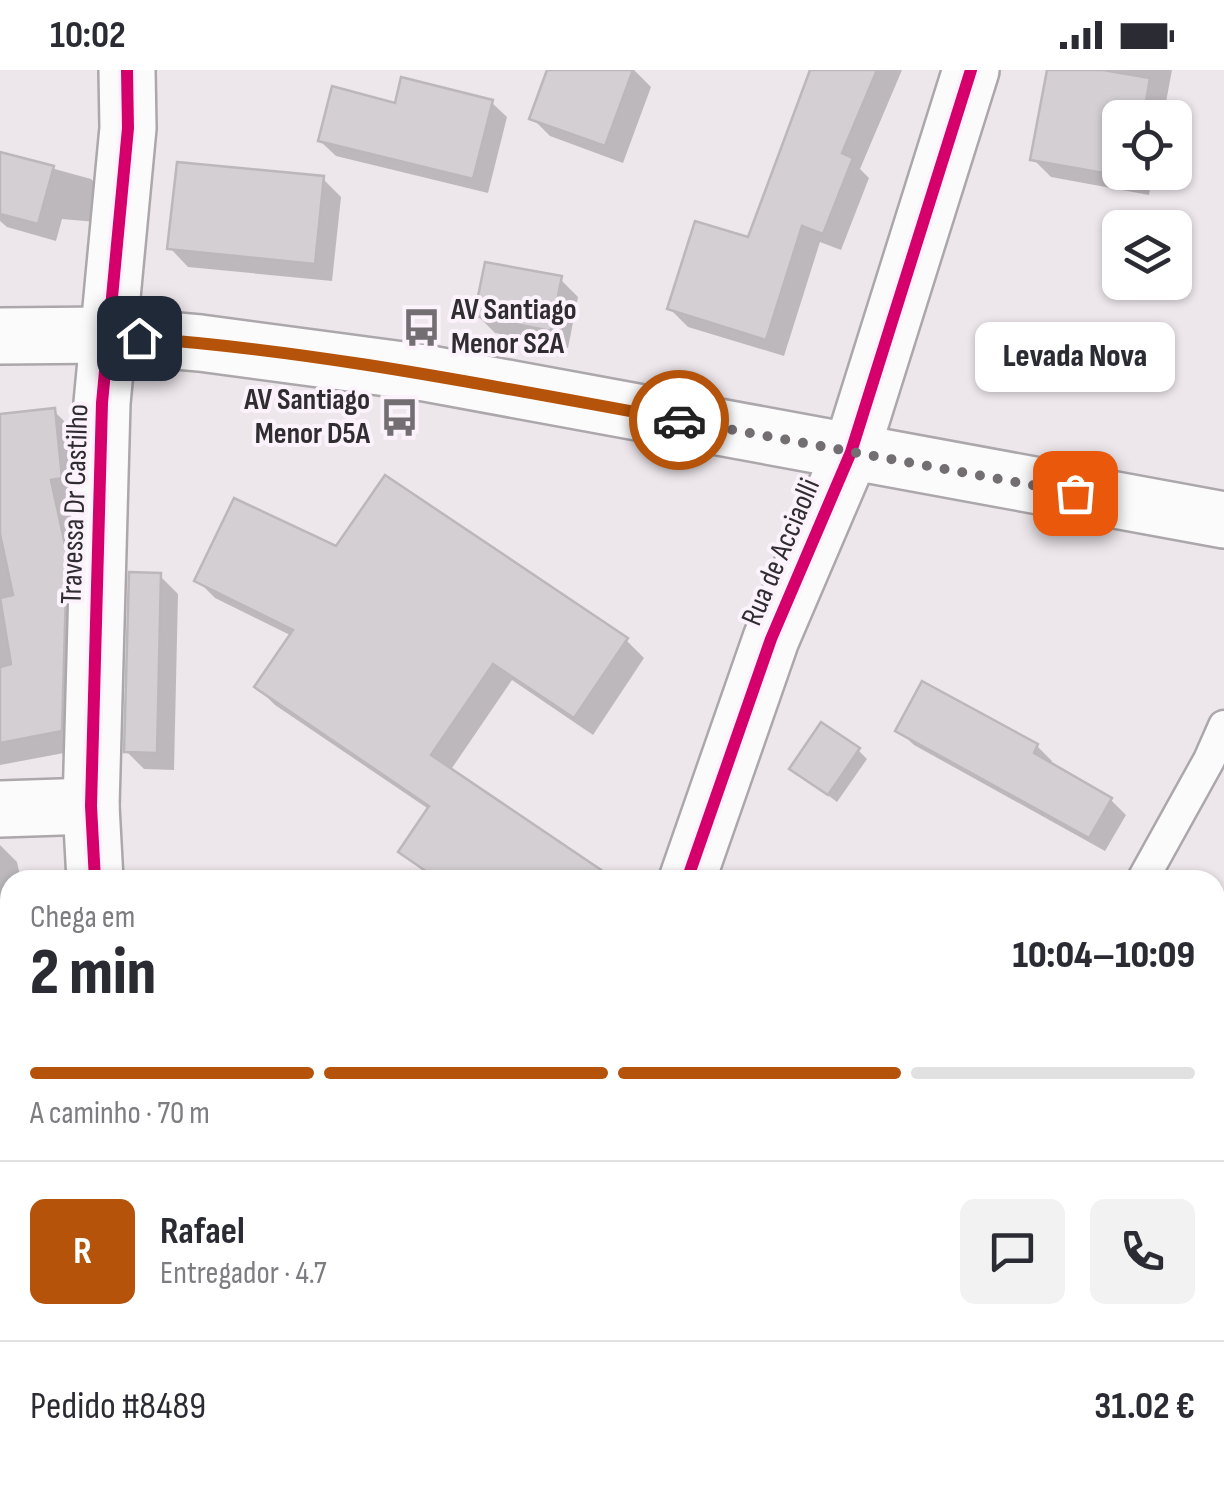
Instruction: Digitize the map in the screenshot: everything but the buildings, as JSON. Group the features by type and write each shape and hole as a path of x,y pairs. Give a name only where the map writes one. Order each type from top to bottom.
{"street":[{"name":"Travessa Dr Castilho","path":"94,870 90,806 101,422 128,128 127,70"},
{"name":"Rua de Acciaolli","path":"690,870 771,639 851,452 971,70"},
{"path":"0,336 108,335 200,342 424,373 1224,520"},
{"path":"0,809 90,806"}],"lane":[{"path":"1148,870 1224,726"}],"cycle path":[{"path":"94,870 91,806 102,403 128,128 127,70"},
{"path":"690,870 771,639 851,452 971,70"}],"way so far":[{"path":"679,420 1075,493"}],"place":[{"name":"AV Santiago Menor S2A","path":"421,327"},
{"name":"AV Santiago Menor D5A","path":"400,417"},
{"name":"Levada Nova","path":"1075,493"}],"route":[{"path":"139,338 200,342 424,373 679,420"}]}
